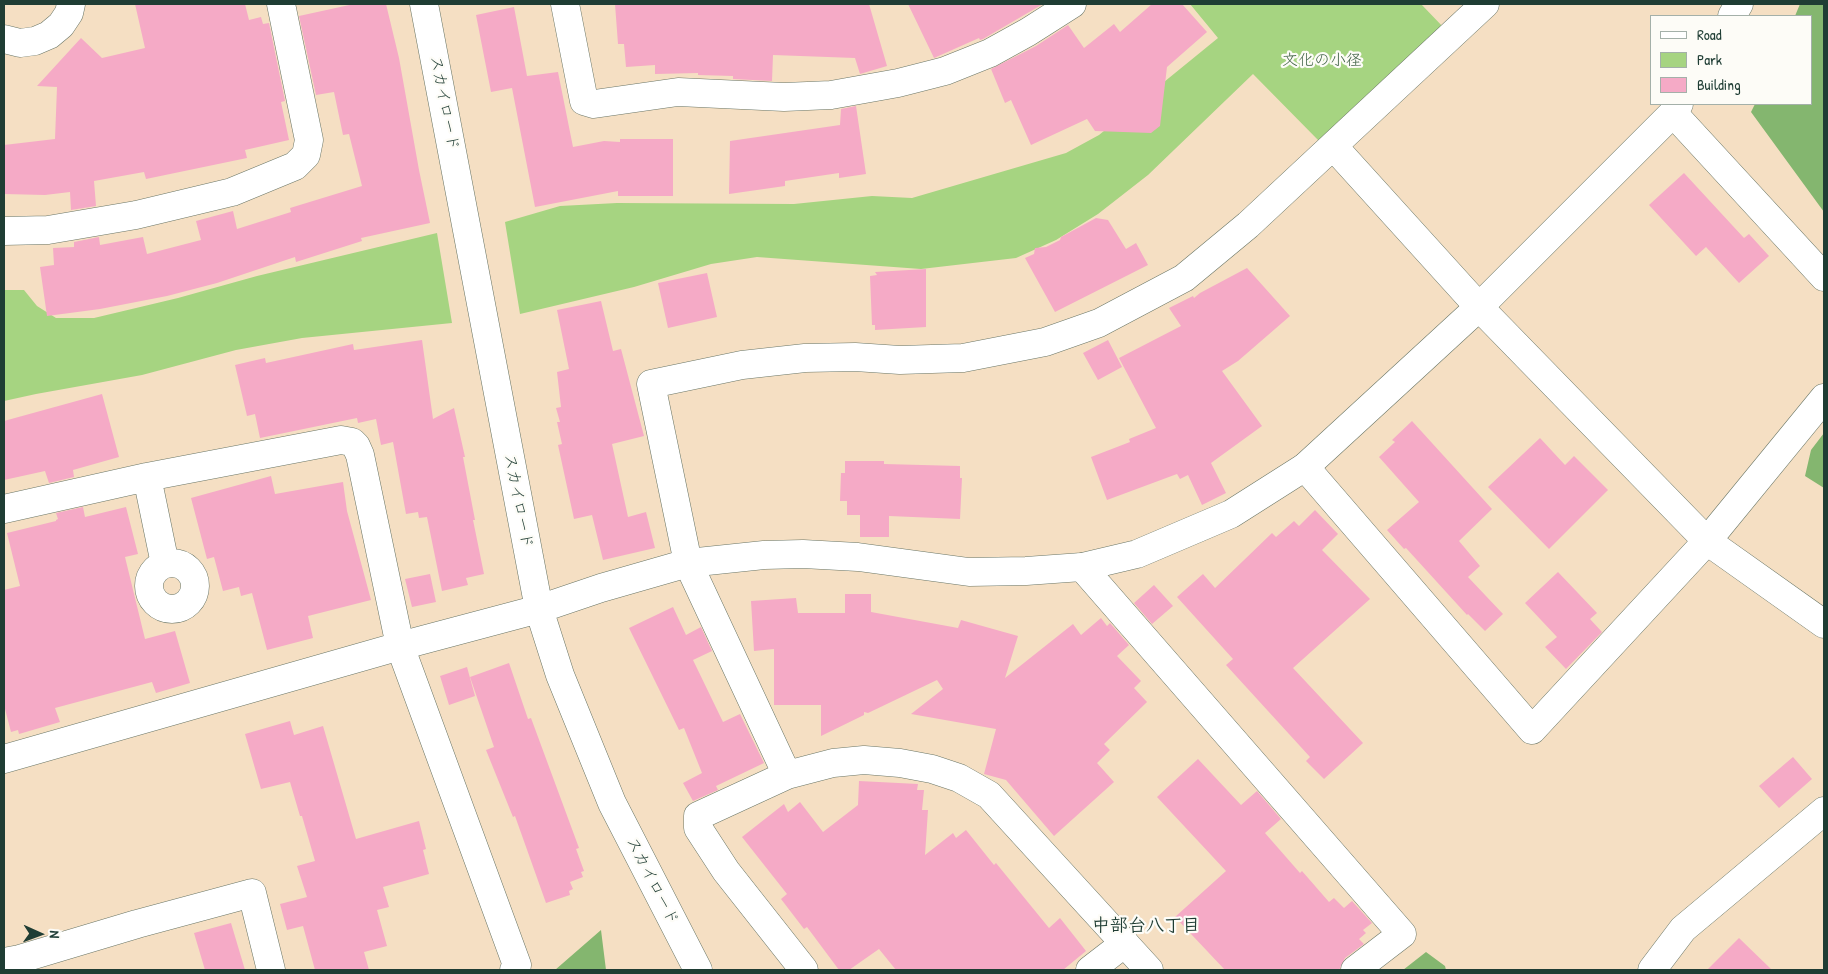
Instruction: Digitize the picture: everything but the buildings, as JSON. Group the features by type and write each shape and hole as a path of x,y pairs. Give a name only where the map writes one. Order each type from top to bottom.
{"street":[{"path":"4,40 20,43 35,41 49,35 60,25 68,13 71,4"},
{"path":"4,231 48,230 136,215 232,192 295,166 306,155 309,140 281,4"},
{"name":"スカイロード","path":"424,4 539,609 560,675 612,803 698,970"},
{"path":"565,4 584,101 594,104 678,92 784,97 831,95 898,83 945,71 990,53 1072,4"},
{"path":"787,775 688,563 651,384 742,365 805,358 855,357 900,360 963,358 1037,344 1099,323 1184,278 1248,225 1334,147 1486,4"},
{"path":"1733,15 1739,4"},
{"path":"4,759 400,646 539,609 601,588 688,563 764,555 803,554 858,557 969,572 1026,571 1082,567 1137,554 1231,514 1305,467 1479,307 1676,108 1824,277"},
{"path":"1334,147 1479,307 1706,541 1824,624"},
{"path":"1305,467 1532,730 1706,541 1824,398"},
{"path":"4,509 147,478 341,440 352,442 360,455 400,646 517,965 514,970"},
{"path":"147,478 166,564"},
{"path":"1082,567 1402,934 1354,970"},
{"path":"804,970 726,871 698,828 698,816 787,775 833,763 864,760 900,763 932,769 959,778 989,795 1149,970"},
{"path":"1652,970 1683,929 1824,811"},
{"path":"16,964 137,924 252,893 271,970"},
{"path":"1090,970 1125,943"}],"green space":[{"name":"文化の小径","path":"1190,4 1421,4 1445,29 1319,141 1253,74 1148,175 1098,214 1056,240 1016,258 921,269 757,257 711,264 634,287 520,314 505,222 560,206 617,203 794,204 872,196 912,198 1066,153 1099,135 1218,38"},
{"path":"1800,4 1824,4 1824,212 1751,112 1754,105 1813,105 1813,15 1795,15"},
{"path":"437,233 452,323 302,338 236,350 142,375 4,401 4,290 24,290 37,306 56,318 94,318 178,298 257,276"},
{"path":"1824,433 1824,488 1805,476 1811,450"},
{"path":"601,930 606,970 555,970"},
{"path":"1426,952 1445,966 1446,970 1403,970"}],"district":[{"name":"中部台八丁目","path":"1146,926"}]}
